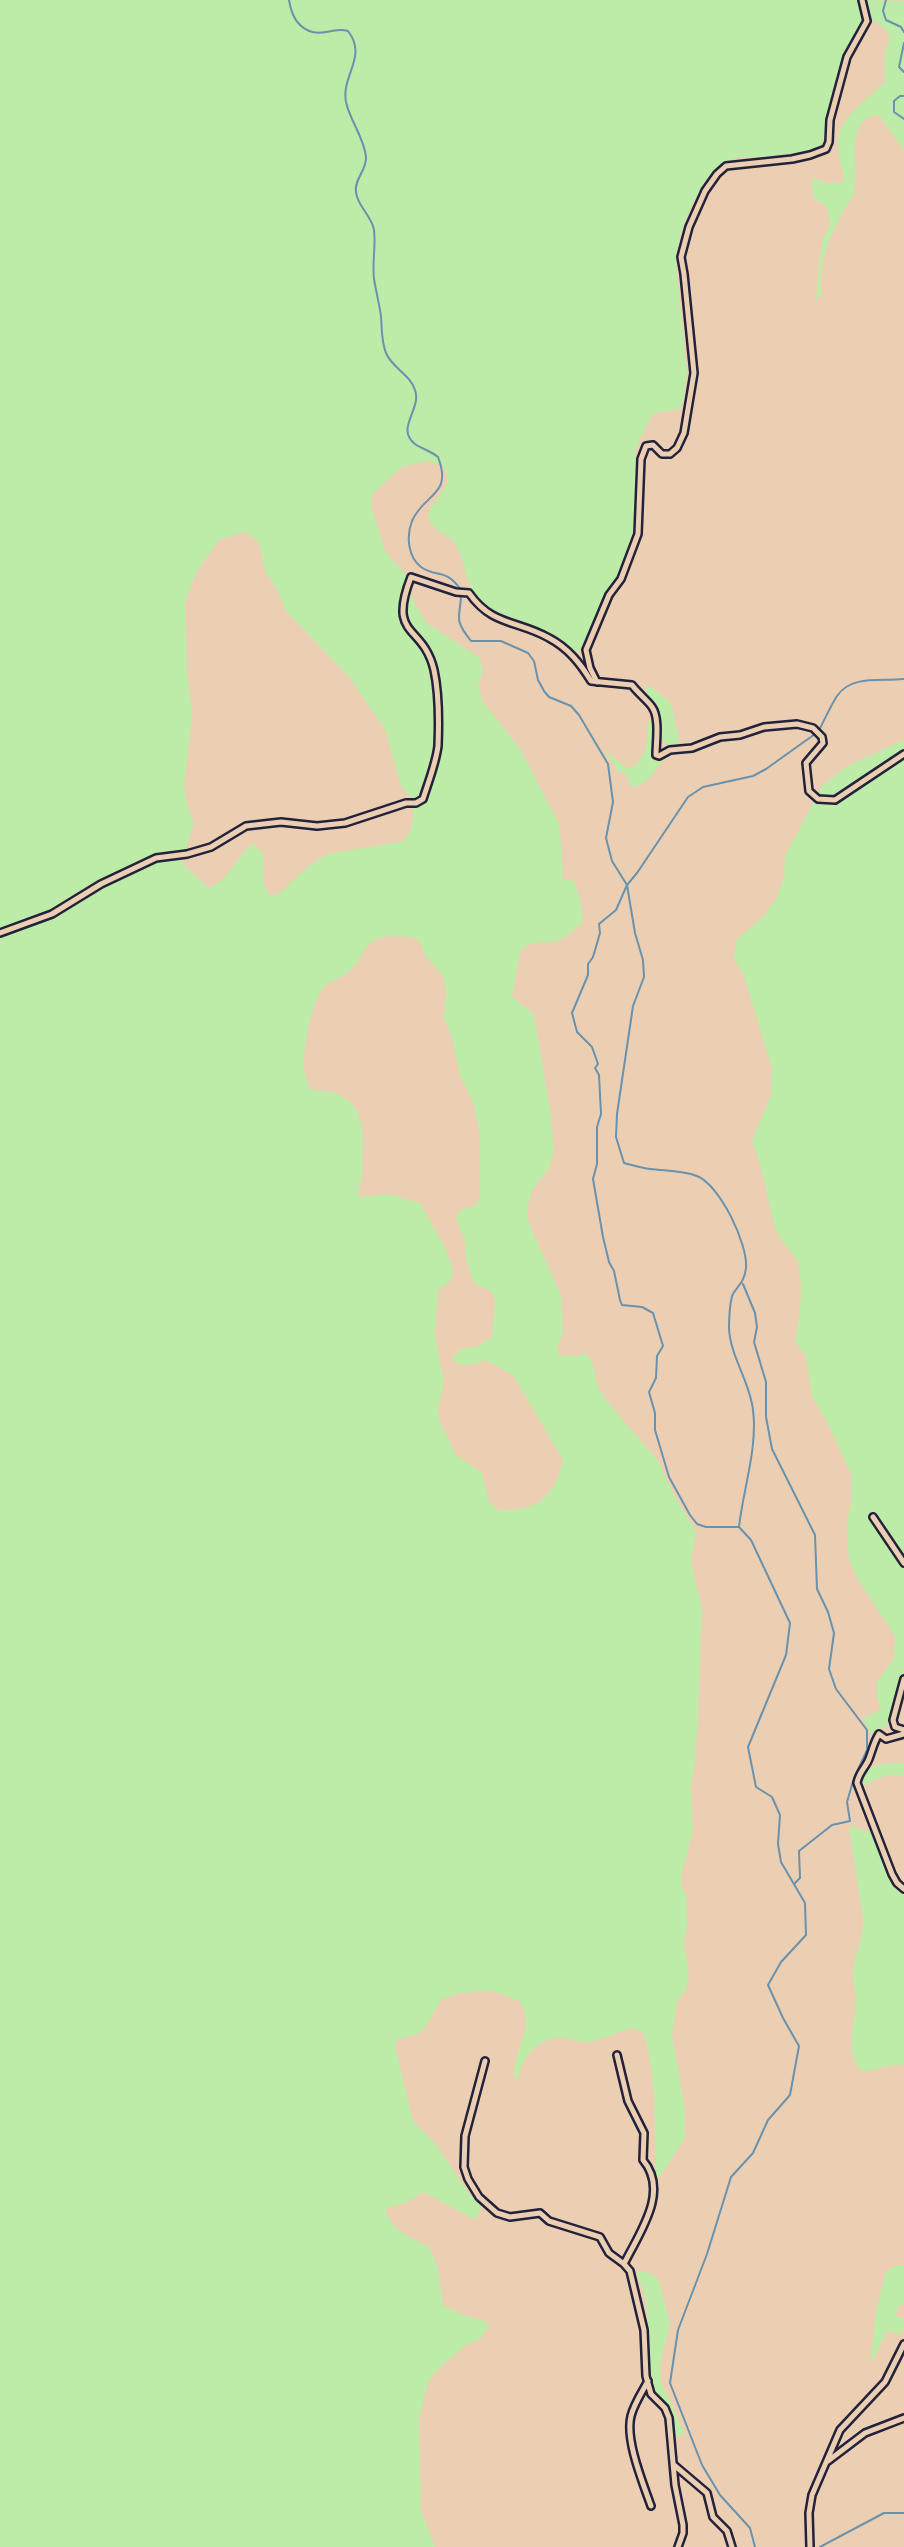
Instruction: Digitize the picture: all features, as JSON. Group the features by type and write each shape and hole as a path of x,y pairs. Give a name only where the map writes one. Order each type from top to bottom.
{"street":[{"path":"597,682 586,650 609,595 621,579 638,534 643,450 646,446 653,445 662,454 670,454 677,448 684,433 693,389 694,361 681,257 689,227 705,191 726,166 801,157 826,149 830,120 847,57 867,21 862,0"},
{"path":"0,933 52,914 101,884 156,858 187,854 211,846 246,826 281,822 317,826 345,823 423,799 438,749 437,693 434,668 426,650 409,629 401,612 411,577 456,592 469,593 480,609 492,616 548,637 578,661 591,681 632,685 643,700 652,706 656,728 656,755 670,750 692,748 720,737 732,737 764,727 797,724 813,728 822,737 823,743 806,763 810,791 818,799 835,800 904,754"},
{"path":"873,1517 904,1563"},
{"path":"904,1679 893,1720 895,1727 904,1732"},
{"path":"904,1732 886,1739 879,1734 870,1758 860,1771 857,1783 892,1874 904,1889"},
{"path":"617,2055 628,2101 644,2133 643,2160 654,2181 646,2222 624,2264"},
{"path":"485,2061 463,2153 464,2167 473,2190 497,2213 510,2217 540,2213 549,2221 600,2237 610,2253 630,2271 643,2323 651,2394 667,2412 675,2485 683,2525 678,2547"},
{"path":"810,2547 809,2513 812,2496 840,2430 885,2382 904,2344"},
{"path":"648,2381 631,2416 630,2428 636,2466 651,2506"},
{"path":"827,2462 864,2433 904,2418"},
{"path":"674,2465 707,2493 713,2517 727,2531 732,2547"}],"green space":[{"path":"0,0 858,0 865,22 844,56 822,146 799,154 736,158 724,164 703,187 687,218 676,262 687,373 682,408 653,414 638,443 635,454 638,475 635,532 631,549 619,577 607,593 577,653 530,625 488,610 477,600 456,545 429,520 430,510 447,482 444,466 427,461 401,467 373,494 371,506 385,551 405,574 414,602 427,623 480,658 483,672 478,687 482,700 521,750 560,826 563,879 574,881 581,901 583,922 567,935 554,942 533,943 521,949 512,997 534,1014 551,1116 554,1152 549,1168 532,1191 527,1219 561,1295 563,1334 557,1345 559,1355 577,1356 584,1353 592,1361 597,1385 605,1399 658,1461 675,1497 696,1531 691,1561 702,1609 698,1720 691,1785 693,1831 681,1885 686,1895 687,1925 684,1943 689,1975 685,1991 677,2002 672,2035 685,2108 685,2139 656,2182 652,2071 644,2034 635,2028 588,2042 566,2038 548,2040 528,2055 518,2079 514,2077 515,2066 526,2021 520,2001 492,1991 460,1993 441,2000 425,2028 418,2034 398,2039 395,2046 413,2121 435,2143 470,2195 482,2206 476,2220 424,2192 407,2202 385,2209 397,2228 430,2248 438,2269 443,2305 463,2315 486,2321 489,2326 480,2339 466,2345 436,2371 428,2382 419,2419 421,2510 435,2547 0,2547","holes":["244,532 259,542 265,572 278,591 285,610 350,678 386,731 400,784 413,801 413,821 404,841 327,854 307,867 279,894 269,895 264,883 263,853 252,843 227,874 209,888 182,863 194,823 184,787 192,716 187,669 185,602 197,571 219,540","386,936 412,937 420,942 425,955 443,976 446,991 444,1018 452,1037 460,1076 473,1102 480,1135 480,1194 477,1205 463,1209 456,1219 465,1241 465,1256 474,1284 491,1291 495,1301 492,1337 476,1347 460,1349 452,1360 468,1365 485,1360 513,1375 563,1460 549,1493 534,1505 524,1508 498,1510 489,1501 482,1473 456,1455 440,1422 438,1410 444,1382 435,1334 438,1290 449,1282 453,1274 445,1248 420,1203 390,1194 358,1197 363,1143 359,1116 344,1097 311,1090 305,1074 307,1034 320,992 352,969 371,942"]},
{"path":"865,0 904,1 904,150 880,117 875,115 859,127 855,148 854,193 829,241 821,274 822,295 816,300 823,239 830,224 827,207 813,197 812,178 828,183 844,182 838,137 847,119 885,81 885,52 889,36 870,16"},
{"path":"649,685 671,703 680,743 667,746 662,739 657,707 643,694"},
{"path":"653,719 653,759 657,762 664,759 647,780 632,787 625,774 617,770 604,750 626,767 632,768 643,754 648,723"},
{"path":"904,740 904,1674 894,1697 888,1725 872,1735 862,1719 881,1709 877,1698 877,1682 894,1658 895,1636 857,1578 849,1560 847,1521 852,1500 852,1476 812,1396 806,1357 795,1341 801,1278 795,1257 776,1230 752,1141 771,1095 772,1068 744,976 734,958 736,940 761,919 776,899 784,878 785,856 822,786 847,766"},
{"path":"904,1763 904,1775 884,1776 862,1786 863,1778 870,1768"},
{"path":"849,1826 873,1833 895,1884 904,1891 904,2065 866,2071 861,2071 856,2062 852,2044 856,2006 853,1969 863,1920"},
{"path":"897,2265 904,2265 904,2305 900,2304 895,2315 904,2319 904,2329 900,2335 888,2330 870,2365 876,2312 886,2272"},
{"path":"636,2271 645,2271 658,2278 670,2323 660,2366 661,2382 685,2434 673,2438 670,2409 655,2393 647,2369 650,2367 646,2298"}],"waterway":[{"path":"289,0 296,20 305,29 318,33 348,31 353,40 355,58 345,92 346,102 366,157 356,192 374,230 374,279 383,344 392,363 413,384 415,390 415,404 408,425 410,438 415,444 438,457 442,470 440,487 412,521 409,540 413,558 426,570 450,578 461,590 459,621 471,641 501,641 528,653 534,661 538,680 544,691 549,697 571,706 579,715 608,764 613,802 606,838 612,861 627,885 616,910 599,924 600,933 593,957 588,964 588,975 572,1013 577,1032 592,1047 598,1064 595,1068 599,1075 601,1114 597,1127 597,1164 593,1179 603,1237 622,1305 642,1307 653,1313 663,1346 657,1356 656,1378 649,1392 655,1413 655,1430 669,1477 697,1524 706,1527 738,1527"},
{"path":"886,0 883,11 886,20 901,27 904,32"},
{"path":"904,43 899,67 904,72"},
{"path":"904,96 894,101 894,112 904,119"},
{"path":"819,730 837,696 851,684 868,680 904,679"},
{"path":"755,2547 750,2528 720,2495 702,2465 670,2383 678,2330 707,2254 731,2177 753,2153 768,2120 790,2095 799,2046 768,1985 781,1962 806,1935 805,1903 781,1862 778,1844 780,1815 772,1797 756,1787 748,1747 786,1655 790,1623 751,1540 739,1527 752,1454 754,1424 751,1400 733,1349 729,1328 732,1296 744,1278 746,1268 737,1231 723,1203 706,1182 685,1173 647,1169 624,1163 616,1137 633,1006 644,977 643,960 635,933 627,885 688,797 703,787 753,776 815,734"},
{"path":"743,1284 755,1313 757,1327 754,1342 766,1382 766,1417 772,1449 815,1535 817,1589 834,1633 829,1669 836,1689 867,1730 867,1750 847,1802 850,1821 832,1825 799,1851 800,1878 795,1883"},
{"path":"820,2547 884,2513 904,2513"}]}
